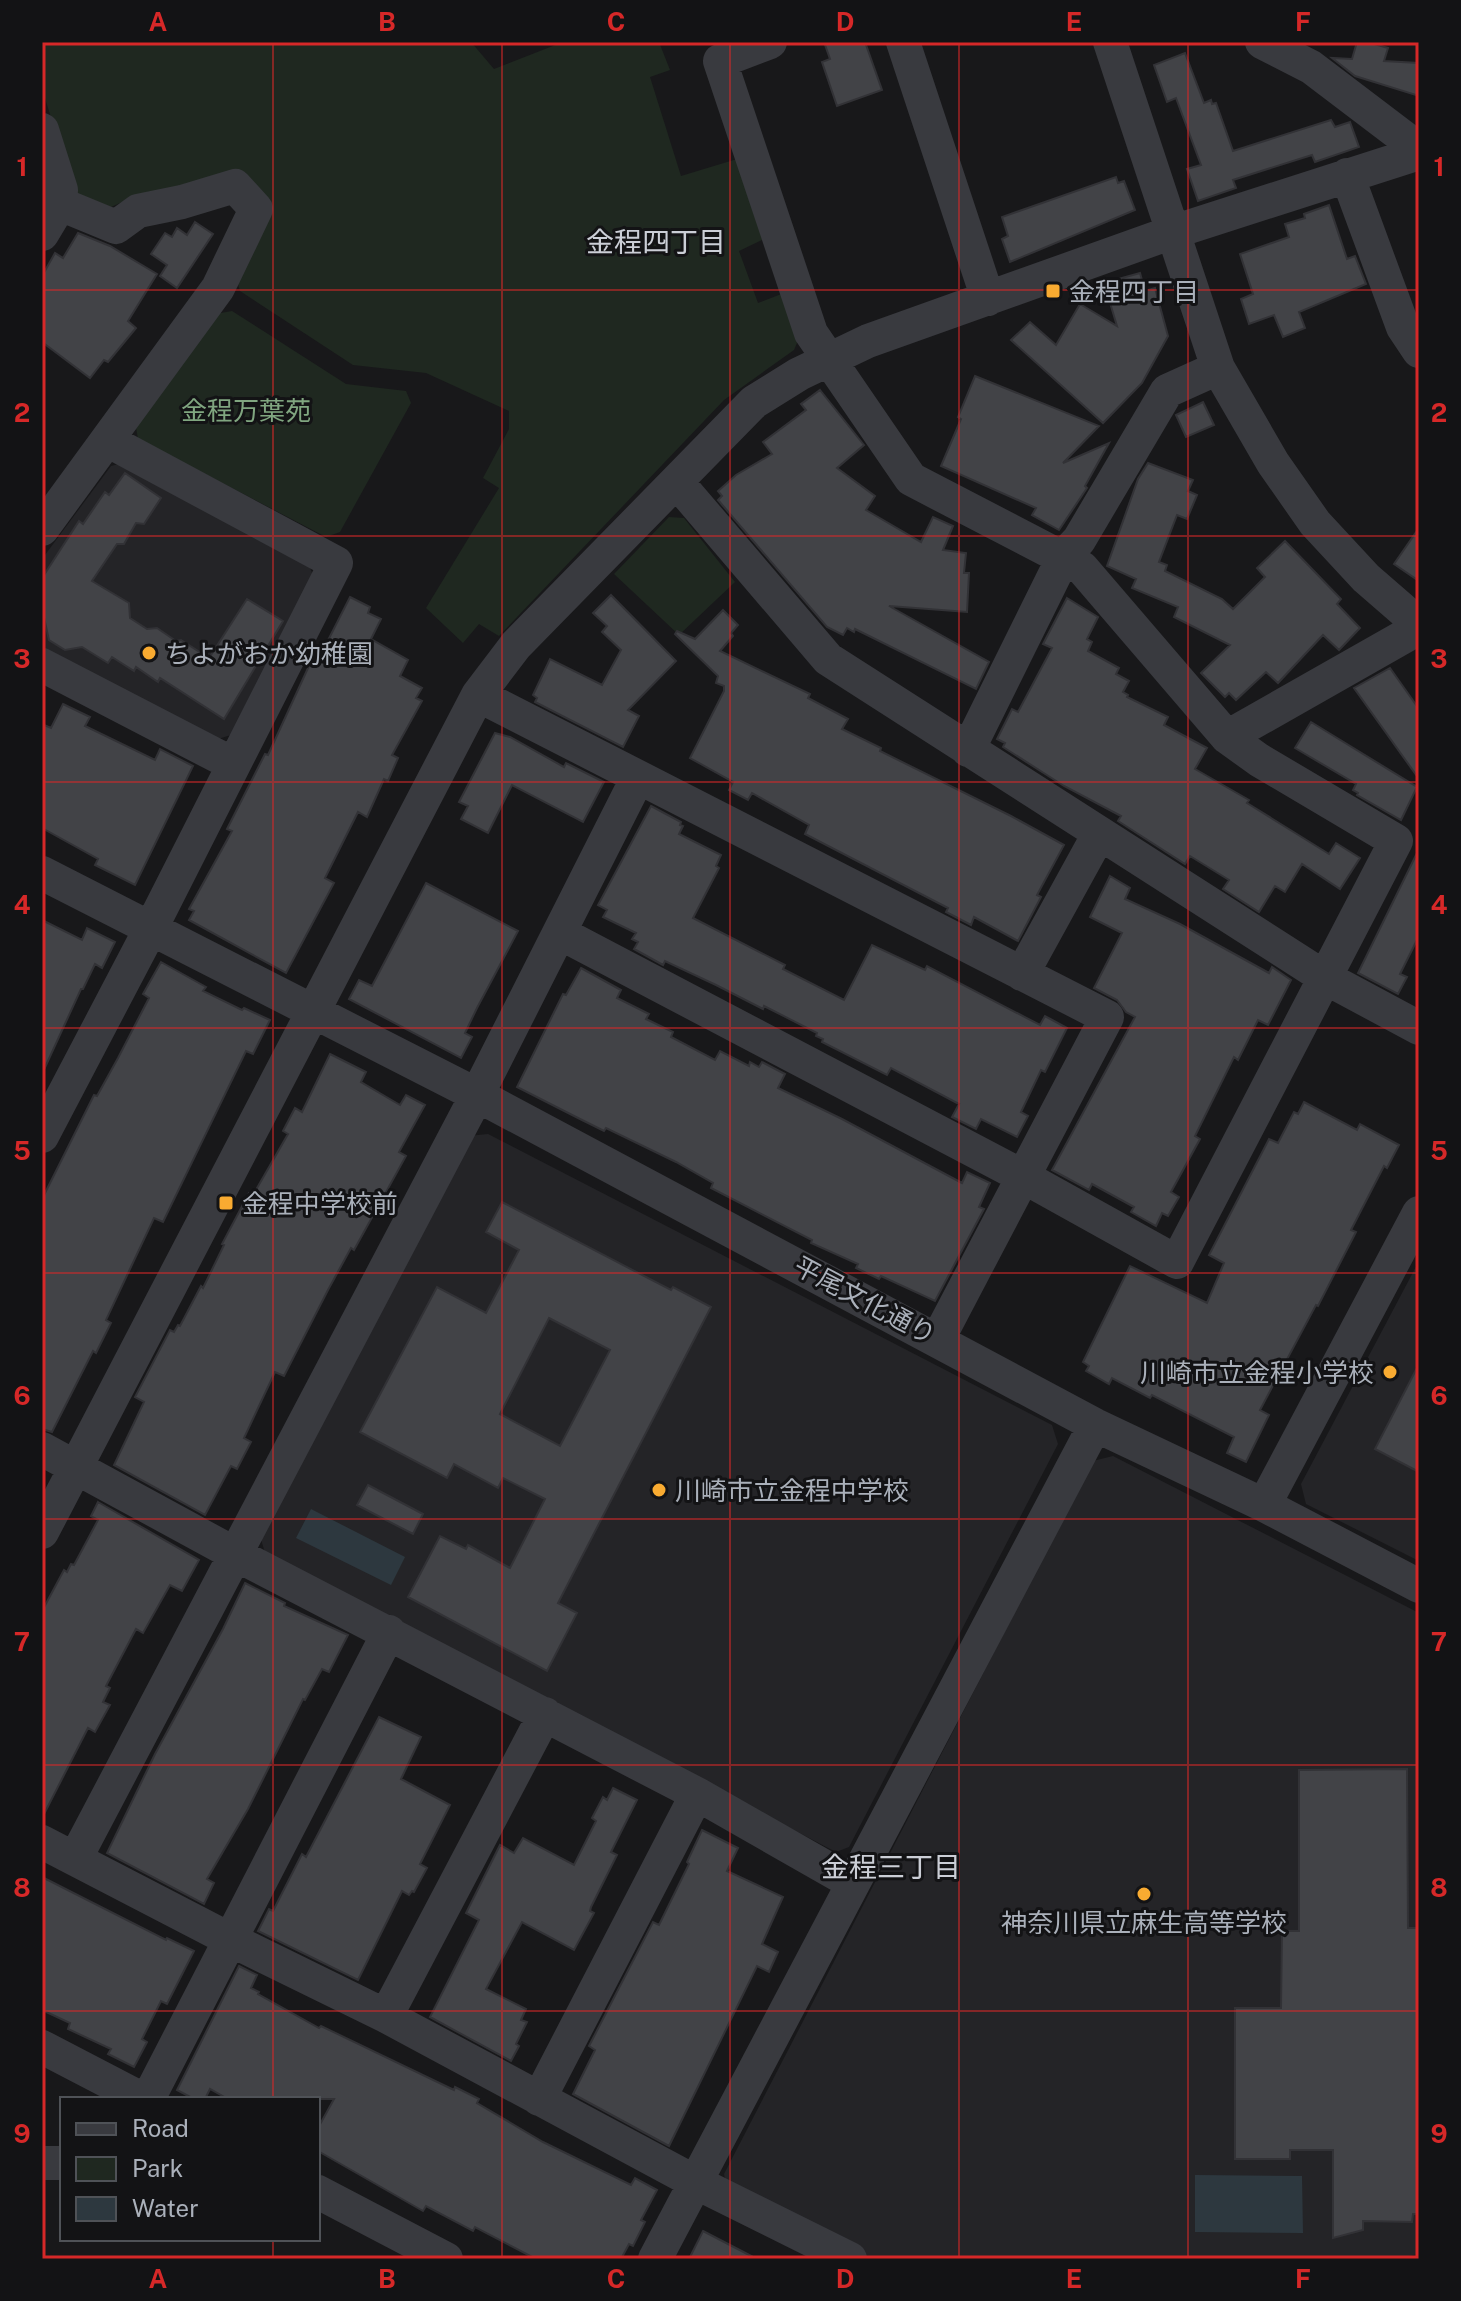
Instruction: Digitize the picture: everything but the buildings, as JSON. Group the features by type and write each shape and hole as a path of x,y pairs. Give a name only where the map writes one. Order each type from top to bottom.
{"street":[{"path":"560,933 1024,1177 1177,1262 1396,841 1259,760 1213,725 1082,568 911,479 811,333 720,61 770,42"},
{"path":"903,42 988,299"},
{"path":"1110,42 1218,368 1273,463 1315,523 1366,578 1419,626 1227,737"},
{"path":"1262,42 1311,67 1419,151"},
{"path":"42,130 61,190 60,204 42,234"},
{"path":"42,1532 478,695 516,645 754,402 799,374 868,341 1173,232 1419,151"},
{"path":"1347,175 1403,327 1419,351"},
{"path":"42,529 218,288 256,209 235,186 138,211 116,227 60,204"},
{"path":"968,750 1064,556 1079,540 1167,391 1218,368"},
{"path":"42,1136 53,1088 150,930 336,563 107,440"},
{"path":"677,482 828,659 1324,977 1419,1028"},
{"path":"42,665 233,764"},
{"path":"478,695 1107,1017 938,1339"},
{"path":"75,1859 477,1095 638,777"},
{"path":"1022,974 1099,834"},
{"name":"平尾文化通り","path":"42,873 477,1095 1095,1425 1264,1505 1419,1586"},
{"path":"1264,1505 1419,1213"},
{"path":"655,2259 1095,1425"},
{"path":"42,1449 235,1554 697,1794 853,1883"},
{"path":"149,2097 389,1632"},
{"path":"386,2016 545,1714"},
{"path":"539,2099 697,1794"},
{"path":"42,1842 386,2016 695,2182 850,2259"},
{"path":"42,2047 138,2097"},
{"path":"320,2193 446,2259"}],"shaded area":[{"path":"119,464 309,565 314,578 234,734 218,739 42,650 42,559 111,466"},
{"name":"川崎市立金程中学校","path":"488,1134 1052,1425 1058,1444 849,1847 836,1852 266,1556 260,1536 468,1136"},
{"name":"川崎市立金程小学校","path":"1419,1261 1419,1561 1306,1504 1301,1484"},
{"name":"神奈川県立麻生高等学校","path":"1113,1456 1419,1613 1419,2254 1394,2259 863,2259 727,2187 724,2174 1093,1461"}],"green space":[{"path":"42,42 471,42 494,69 563,42 659,42 670,70 650,77 681,176 737,159 766,238 739,251 758,303 784,293 799,338 794,350 724,400 499,636 479,624 463,643 426,608 499,488 483,478 509,429 509,411 426,373 353,365 240,291 236,277 269,206 245,172 159,193 140,194 111,207 75,193 42,89"},
{"name":"金程万葉苑","path":"232,311 346,384 406,391 411,403 340,532 326,537 138,439 135,421 215,314"},
{"path":"669,517 684,518 735,582 679,635 614,574"}],"water":[{"path":"311,1509 405,1557 391,1585 296,1538"},
{"path":"1195,2175 1302,2176 1303,2233 1195,2232"}],"place":[{"name":"金程四丁目","path":"1053,291"},
{"name":"ちよがおか幼稚園","path":"149,653"},
{"name":"金程中学校前","path":"226,1203"},
{"name":"川崎市立金程小学校","path":"1390,1372"},
{"name":"川崎市立金程中学校","path":"659,1490"},
{"name":"神奈川県立麻生高等学校","path":"1144,1894"}],"district":[{"name":"金程四丁目","path":"656,241"},
{"name":"金程三丁目","path":"891,1866"}]}
